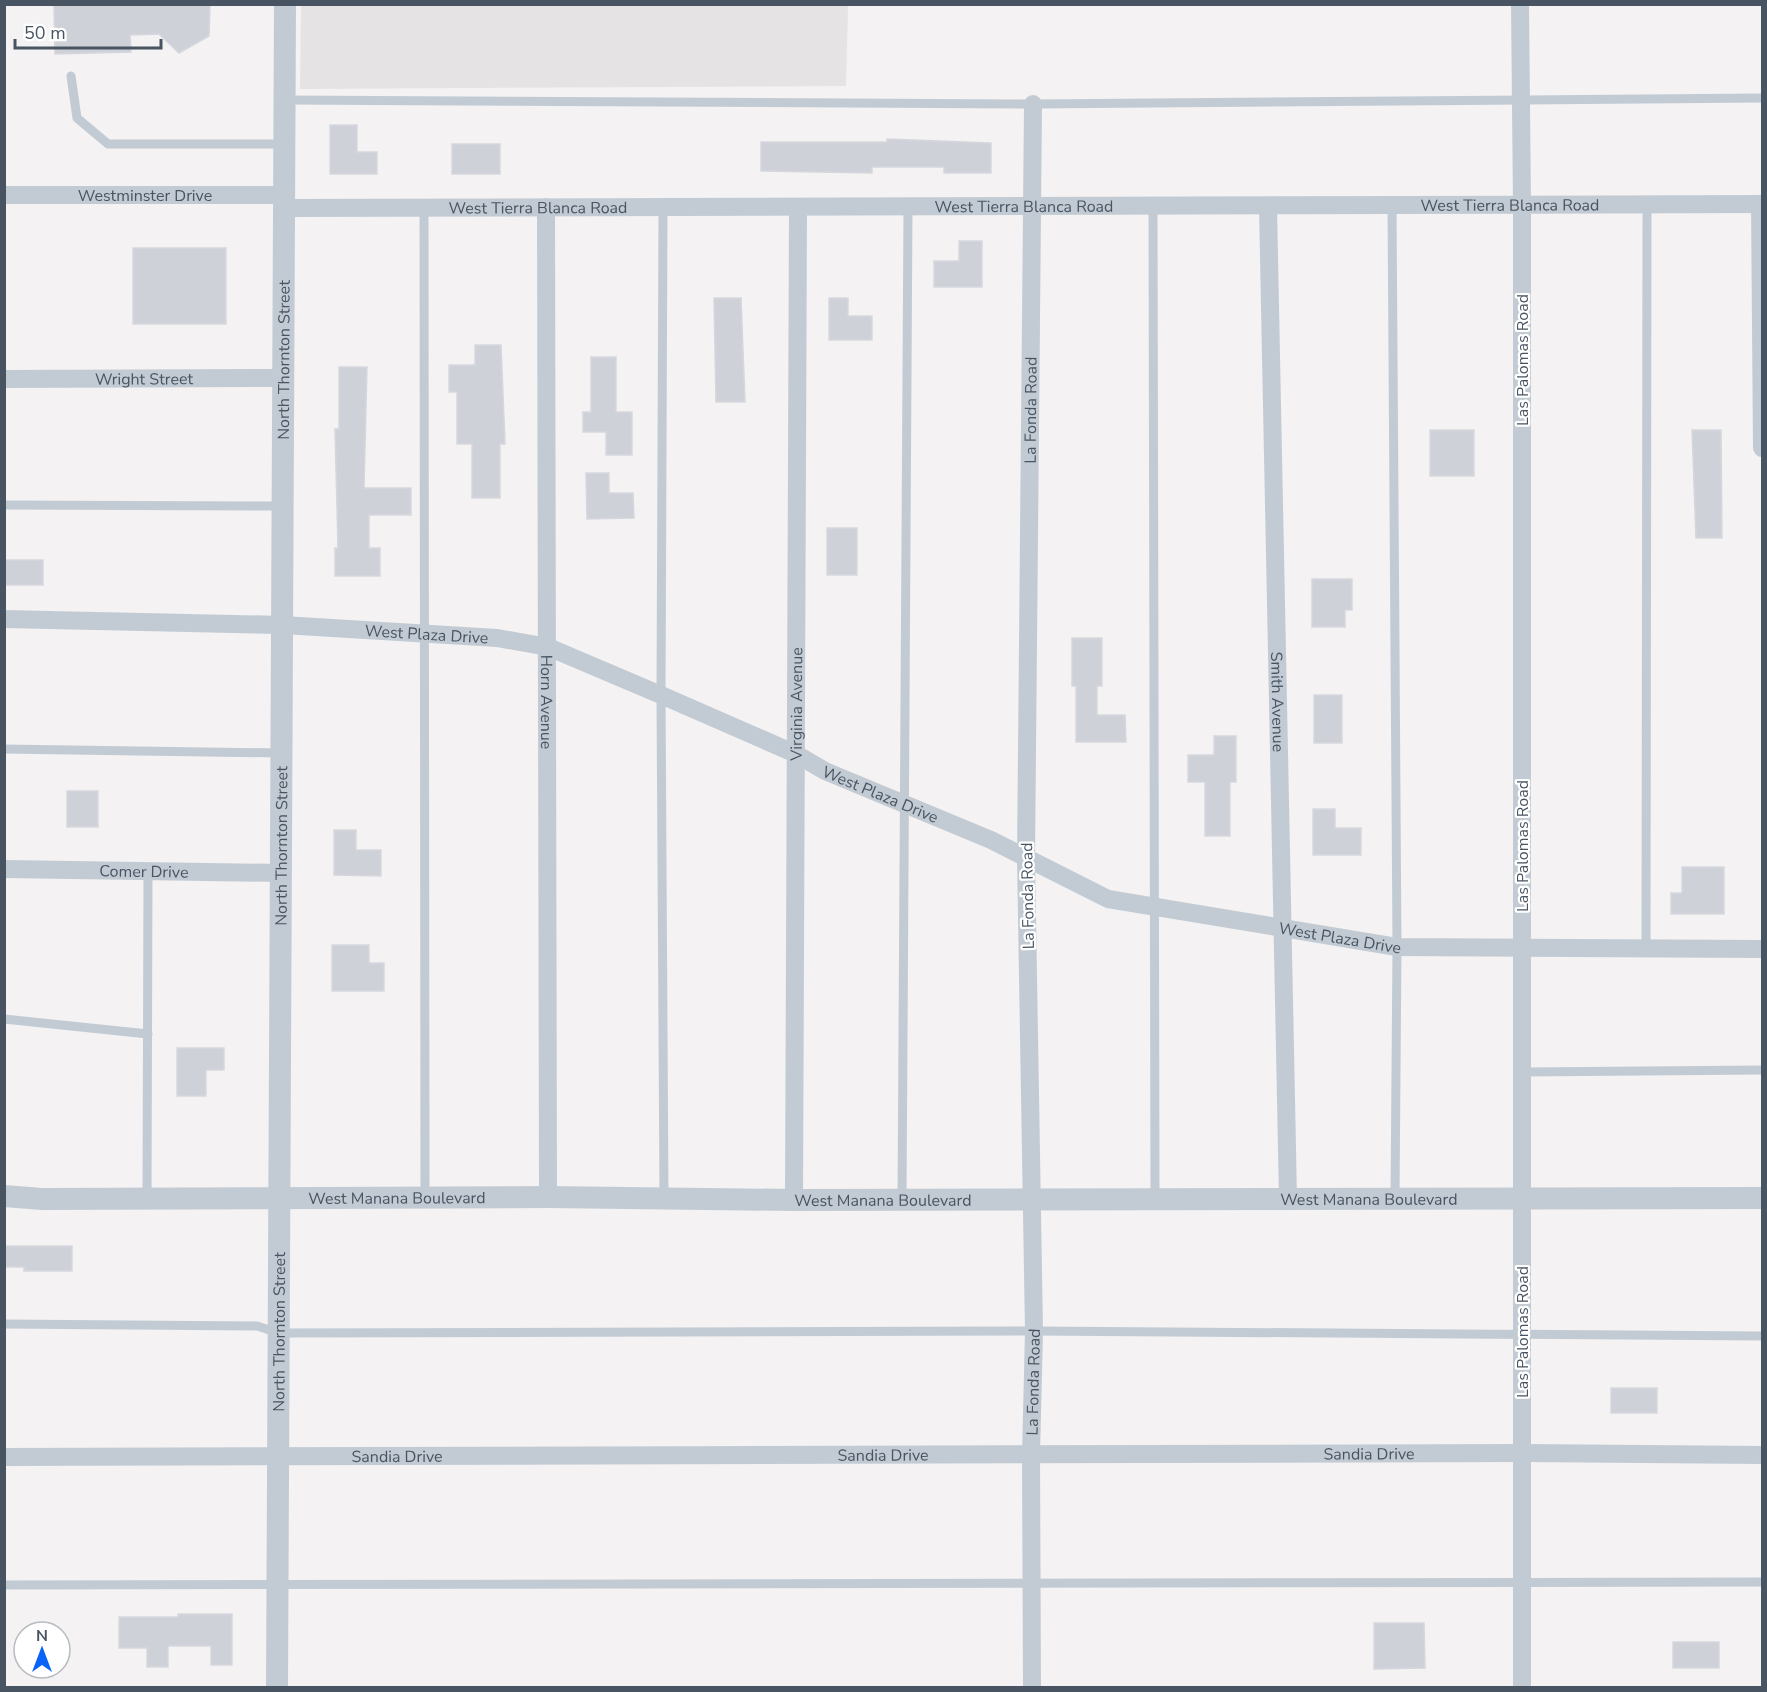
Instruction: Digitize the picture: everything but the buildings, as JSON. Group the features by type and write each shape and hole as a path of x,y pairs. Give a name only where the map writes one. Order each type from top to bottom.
{"street":[{"name":"North Thornton Street","path":"277,1688 285,4"},
{"name":"Las Palomas Road","path":"1520,4 1522,1688"},
{"name":"La Fonda Road","path":"1032,1688 1031,1455 1034,1332 1026,858 1034,207 1033,104"},
{"name":"Westminster Drive","path":"4,195 285,202"},
{"name":"West Tierra Blanca Road","path":"285,202 424,208 1761,204"},
{"path":"1761,204 1762,448"},
{"name":"Horn Avenue","path":"546,207 548,1197"},
{"name":"Virginia Avenue","path":"794,1200 798,207"},
{"name":"Smith Avenue","path":"1268,207 1288,1198"},
{"name":"Wright Street","path":"4,379 284,378"},
{"name":"West Plaza Drive","path":"4,620 283,626 497,638 548,648 661,694 796,754 825,771 1026,858 1108,899 1397,947 1522,950 1762,950"},
{"name":"Comer Drive","path":"4,869 281,873"},
{"name":"West Manana Boulevard","path":"4,1196 42,1200 548,1197 794,1200 1762,1198"},
{"name":"Sandia Drive","path":"4,1457 1522,1453 1762,1455"}],"lane":[{"path":"71,76 77,118 108,144 285,144"},
{"path":"285,100 1033,104 1762,98"},
{"path":"1646,950 1647,205"},
{"path":"1392,206 1397,947 1395,1198"},
{"path":"663,207 661,694 664,1198"},
{"path":"902,1200 908,207"},
{"path":"1153,207 1155,1199"},
{"path":"424,208 422,634 425,1198"},
{"path":"4,506 284,506"},
{"path":"4,749 282,753"},
{"path":"147,1200 148,871"},
{"path":"4,1018 148,1034"},
{"path":"1522,1072 1762,1070"},
{"path":"4,1324 258,1326 279,1333 1034,1332 1762,1336"},
{"path":"4,1585 1762,1582"}],"shaded area":[{"path":"301,5 848,5 846,86 300,89"}]}
